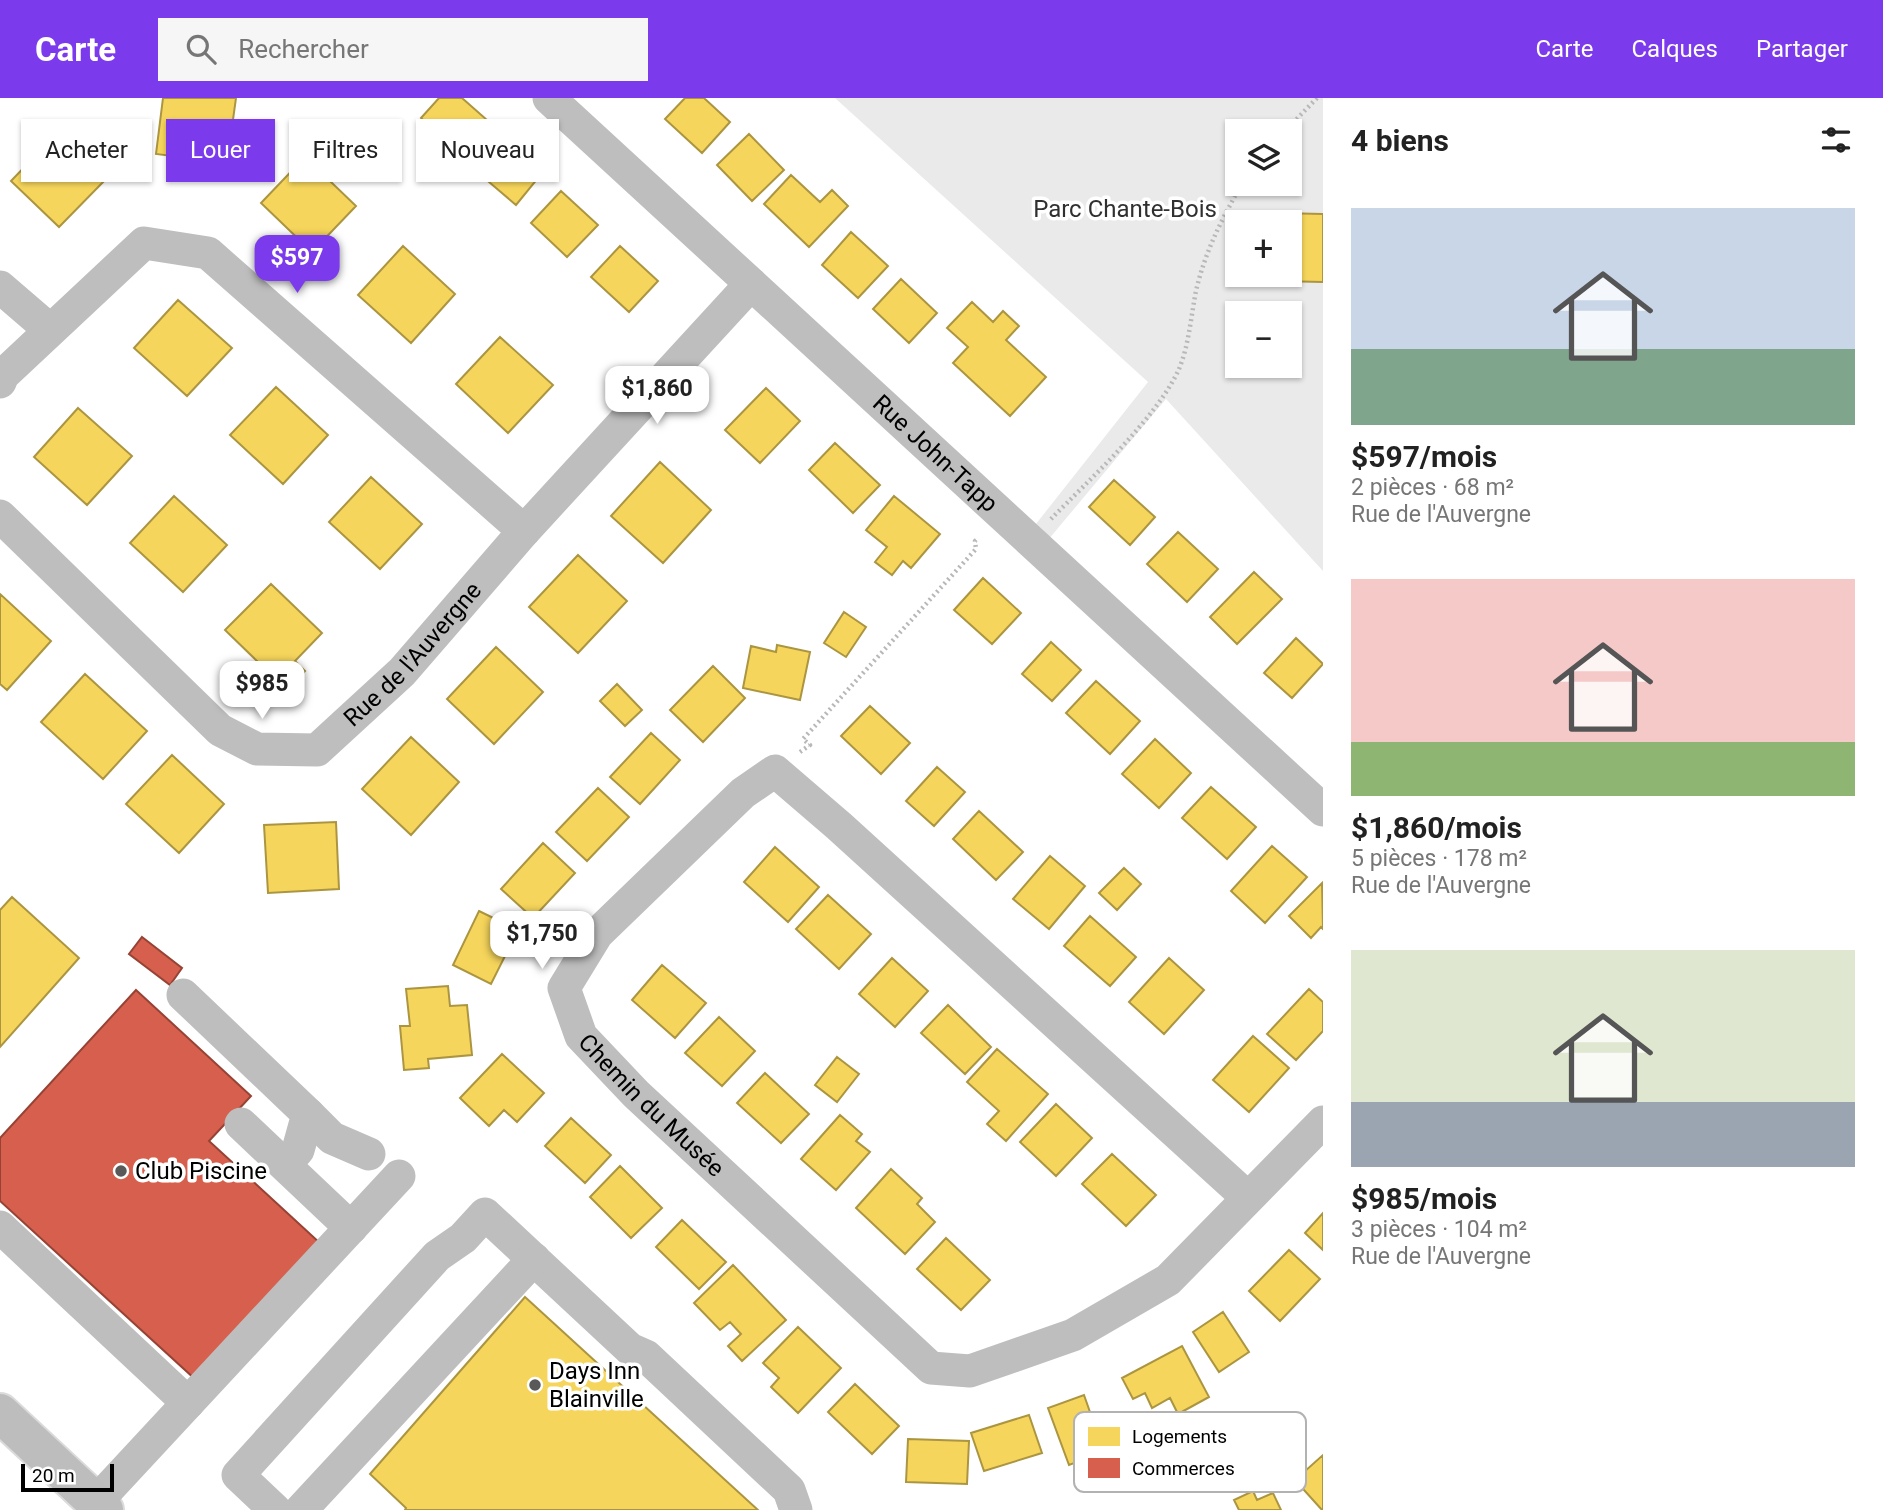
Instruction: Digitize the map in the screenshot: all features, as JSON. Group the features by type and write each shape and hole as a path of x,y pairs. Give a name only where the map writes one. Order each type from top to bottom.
{"main road":[{"path":"4,1424 100,1506"}],"street":[{"name":"Rue John-Tapp","path":"549,98 1323,810"},
{"path":"0,382 3,375 144,243 208,253 524,531"},
{"name":"Rue de l'Auvergne","path":"0,516 220,730 257,749 317,750 402,672 524,531 751,284"},
{"path":"0,288 50,330"},
{"name":"Chemin du Musée","path":"1248,1198 775,771 743,793 597,934 564,988 581,1036 636,1094 931,1368 970,1371 1073,1335 1168,1280 1323,1122"},
{"path":"183,995 332,1138 369,1154"},
{"path":"285,1165 298,1150 308,1114"},
{"path":"241,1124 351,1228"},
{"path":"100,1506 188,1403 399,1176"},
{"path":"275,1510 238,1475 437,1256 463,1238 485,1214 630,1349 646,1356 789,1490 796,1510"},
{"path":"0,1227 188,1403"},
{"path":"301,1510 534,1259"}],"path":[{"path":"1297,119 1317,98"},
{"path":"1046,523 1144,420 1180,368 1197,290 1212,239 1235,196"},
{"path":"794,754 806,750 810,745 803,739 976,549 975,541 982,536"}],"green space":[{"name":"Parc Chante-Bois","path":"835,98 1323,98 1323,571 1166,399 1043,546 1032,529 1148,382"}],"building: Logements":[{"path":"163,98 236,98 233,119 166,119 166,155 156,154"},
{"path":"439,98 462,98 486,119 422,119"},
{"path":"685,98 704,98 730,122 702,153 665,119"},
{"path":"749,134 784,170 752,201 717,165"},
{"path":"21,171 21,182 103,182 59,227 11,181"},
{"path":"289,174 289,182 331,182 356,206 312,252 261,203"},
{"path":"791,175 820,202 832,190 848,206 809,247 764,204"},
{"path":"489,182 535,182 516,205"},
{"path":"561,191 598,225 567,257 531,223"},
{"path":"1302,214 1323,214 1323,282 1302,282"},
{"path":"851,232 888,266 858,298 822,265"},
{"path":"403,246 455,294 411,343 358,295"},
{"path":"620,246 658,281 629,312 591,277"},
{"path":"901,279 937,313 909,343 873,309"},
{"path":"178,300 232,348 187,396 134,348"},
{"path":"972,302 993,322 1003,311 1019,326 1006,340 1046,377 1010,416 953,363 968,347 947,328"},
{"path":"500,337 553,385 508,433 456,384"},
{"path":"276,387 328,435 283,484 230,435"},
{"path":"766,388 800,421 760,463 725,430"},
{"path":"78,408 132,456 87,505 34,457"},
{"path":"835,443 880,485 853,513 809,470"},
{"path":"660,462 711,510 663,563 611,516"},
{"path":"371,477 422,524 380,569 329,522"},
{"path":"1114,480 1155,517 1130,545 1089,507"},
{"path":"174,496 227,545 183,592 130,543"},
{"path":"894,496 940,534 911,568 903,561 892,575 875,562 887,547 866,530"},
{"path":"1178,532 1218,569 1187,602 1147,564"},
{"path":"578,555 627,601 578,653 529,607"},
{"path":"1254,572 1282,599 1237,644 1210,617"},
{"path":"983,578 1021,613 992,644 954,610"},
{"path":"271,584 322,633 295,661 305,671 287,690 225,630"},
{"path":"0,594 51,641 7,690 0,684"},
{"path":"844,612 866,627 846,657 824,643"},
{"path":"1296,638 1323,664 1292,698 1264,673"},
{"path":"1051,642 1081,670 1052,701 1022,674"},
{"path":"777,645 810,652 800,700 743,688 751,646 776,652"},
{"path":"496,647 543,692 494,744 447,699"},
{"path":"713,666 745,698 703,742 670,710"},
{"path":"85,674 147,731 103,779 41,722"},
{"path":"1096,681 1140,721 1110,754 1066,713"},
{"path":"617,684 642,710 625,726 600,701"},
{"path":"870,706 910,743 881,774 841,736"},
{"path":"651,733 680,760 640,804 610,777"},
{"path":"411,737 459,782 411,835 362,789"},
{"path":"1155,739 1191,773 1159,808 1122,774"},
{"path":"172,755 224,804 179,853 126,804"},
{"path":"937,767 965,792 934,826 906,801"},
{"path":"1211,787 1256,827 1227,859 1182,818"},
{"path":"598,788 629,817 587,861 556,832"},
{"path":"979,811 1023,852 996,880 953,839"},
{"path":"336,822 339,889 268,893 264,825"},
{"path":"543,843 575,873 533,918 501,889"},
{"path":"1272,846 1307,877 1265,923 1231,891"},
{"path":"775,847 819,887 788,922 744,882"},
{"path":"1050,856 1085,886 1049,929 1013,899"},
{"path":"1124,868 1141,884 1117,910 1099,893"},
{"path":"1322,883 1323,929 1321,927 1311,938 1289,916"},
{"path":"828,895 871,934 839,969 796,929"},
{"path":"12,897 79,958 0,1047 0,910"},
{"path":"479,911 518,930 491,984 453,965"},
{"path":"1090,916 1136,957 1110,986 1064,946"},
{"path":"892,958 928,991 895,1027 859,994"},
{"path":"1169,958 1204,990 1164,1034 1129,1002"},
{"path":"662,965 706,1003 675,1038 632,1000"},
{"path":"448,986 450,1006 467,1005 472,1055 428,1059 429,1068 404,1070 400,1026 410,1026 406,989"},
{"path":"1309,989 1323,1002 1323,1031 1296,1060 1267,1034"},
{"path":"948,1005 991,1047 965,1074 921,1033"},
{"path":"719,1017 755,1051 722,1086 685,1053"},
{"path":"1253,1036 1289,1068 1249,1112 1213,1080"},
{"path":"997,1049 1048,1094 1006,1141 987,1124 999,1111 967,1082"},
{"path":"502,1054 544,1093 517,1122 504,1110 489,1126 460,1098"},
{"path":"837,1057 859,1074 837,1102 815,1085"},
{"path":"765,1073 809,1114 781,1143 737,1103"},
{"path":"1056,1104 1092,1138 1056,1176 1020,1142"},
{"path":"840,1115 862,1134 856,1141 870,1152 836,1190 801,1159"},
{"path":"571,1118 611,1155 585,1183 545,1146"},
{"path":"1112,1154 1156,1195 1126,1226 1082,1184"},
{"path":"620,1166 662,1208 631,1238 590,1197"},
{"path":"891,1169 922,1198 917,1204 935,1222 905,1254 856,1208"},
{"path":"1323,1213 1323,1250 1305,1233"},
{"path":"682,1220 726,1262 699,1289 656,1247"},
{"path":"946,1238 990,1280 961,1310 917,1269"},
{"path":"1289,1250 1320,1279 1280,1321 1249,1291"},
{"path":"733,1265 786,1320 742,1361 728,1346 741,1334 730,1322 720,1330 694,1303"},
{"name":"Days Inn Blainville","path":"525,1297 758,1510 405,1510 406,1508 370,1474"},
{"path":"1223,1312 1249,1352 1219,1372 1193,1332"},
{"path":"798,1327 841,1368 798,1413 771,1387 779,1378 763,1363"},
{"path":"1182,1346 1209,1397 1182,1412 1177,1412 1170,1398 1152,1408 1145,1393 1133,1399 1122,1378"},
{"path":"855,1384 899,1426 872,1454 828,1412"},
{"path":"1084,1395 1090,1412 1074,1412 1074,1463 1069,1465 1048,1408"},
{"path":"1029,1415 1042,1453 984,1471 971,1433"},
{"path":"908,1439 969,1441 967,1484 906,1482"},
{"path":"1323,1455 1323,1510 1306,1492 1306,1470"},
{"path":"1251,1492 1257,1500 1273,1493 1281,1510 1239,1510 1234,1500"}],"building: Commerces":[{"path":"142,937 182,968 170,985 129,954"},
{"name":"Club Piscine","path":"136,990 251,1096 209,1141 321,1244 196,1380 0,1201 0,1138"}],"place":[{"name":"Club Piscine","path":"121,1171"},
{"name":"Days Inn Blainville","path":"535,1385"}]}
